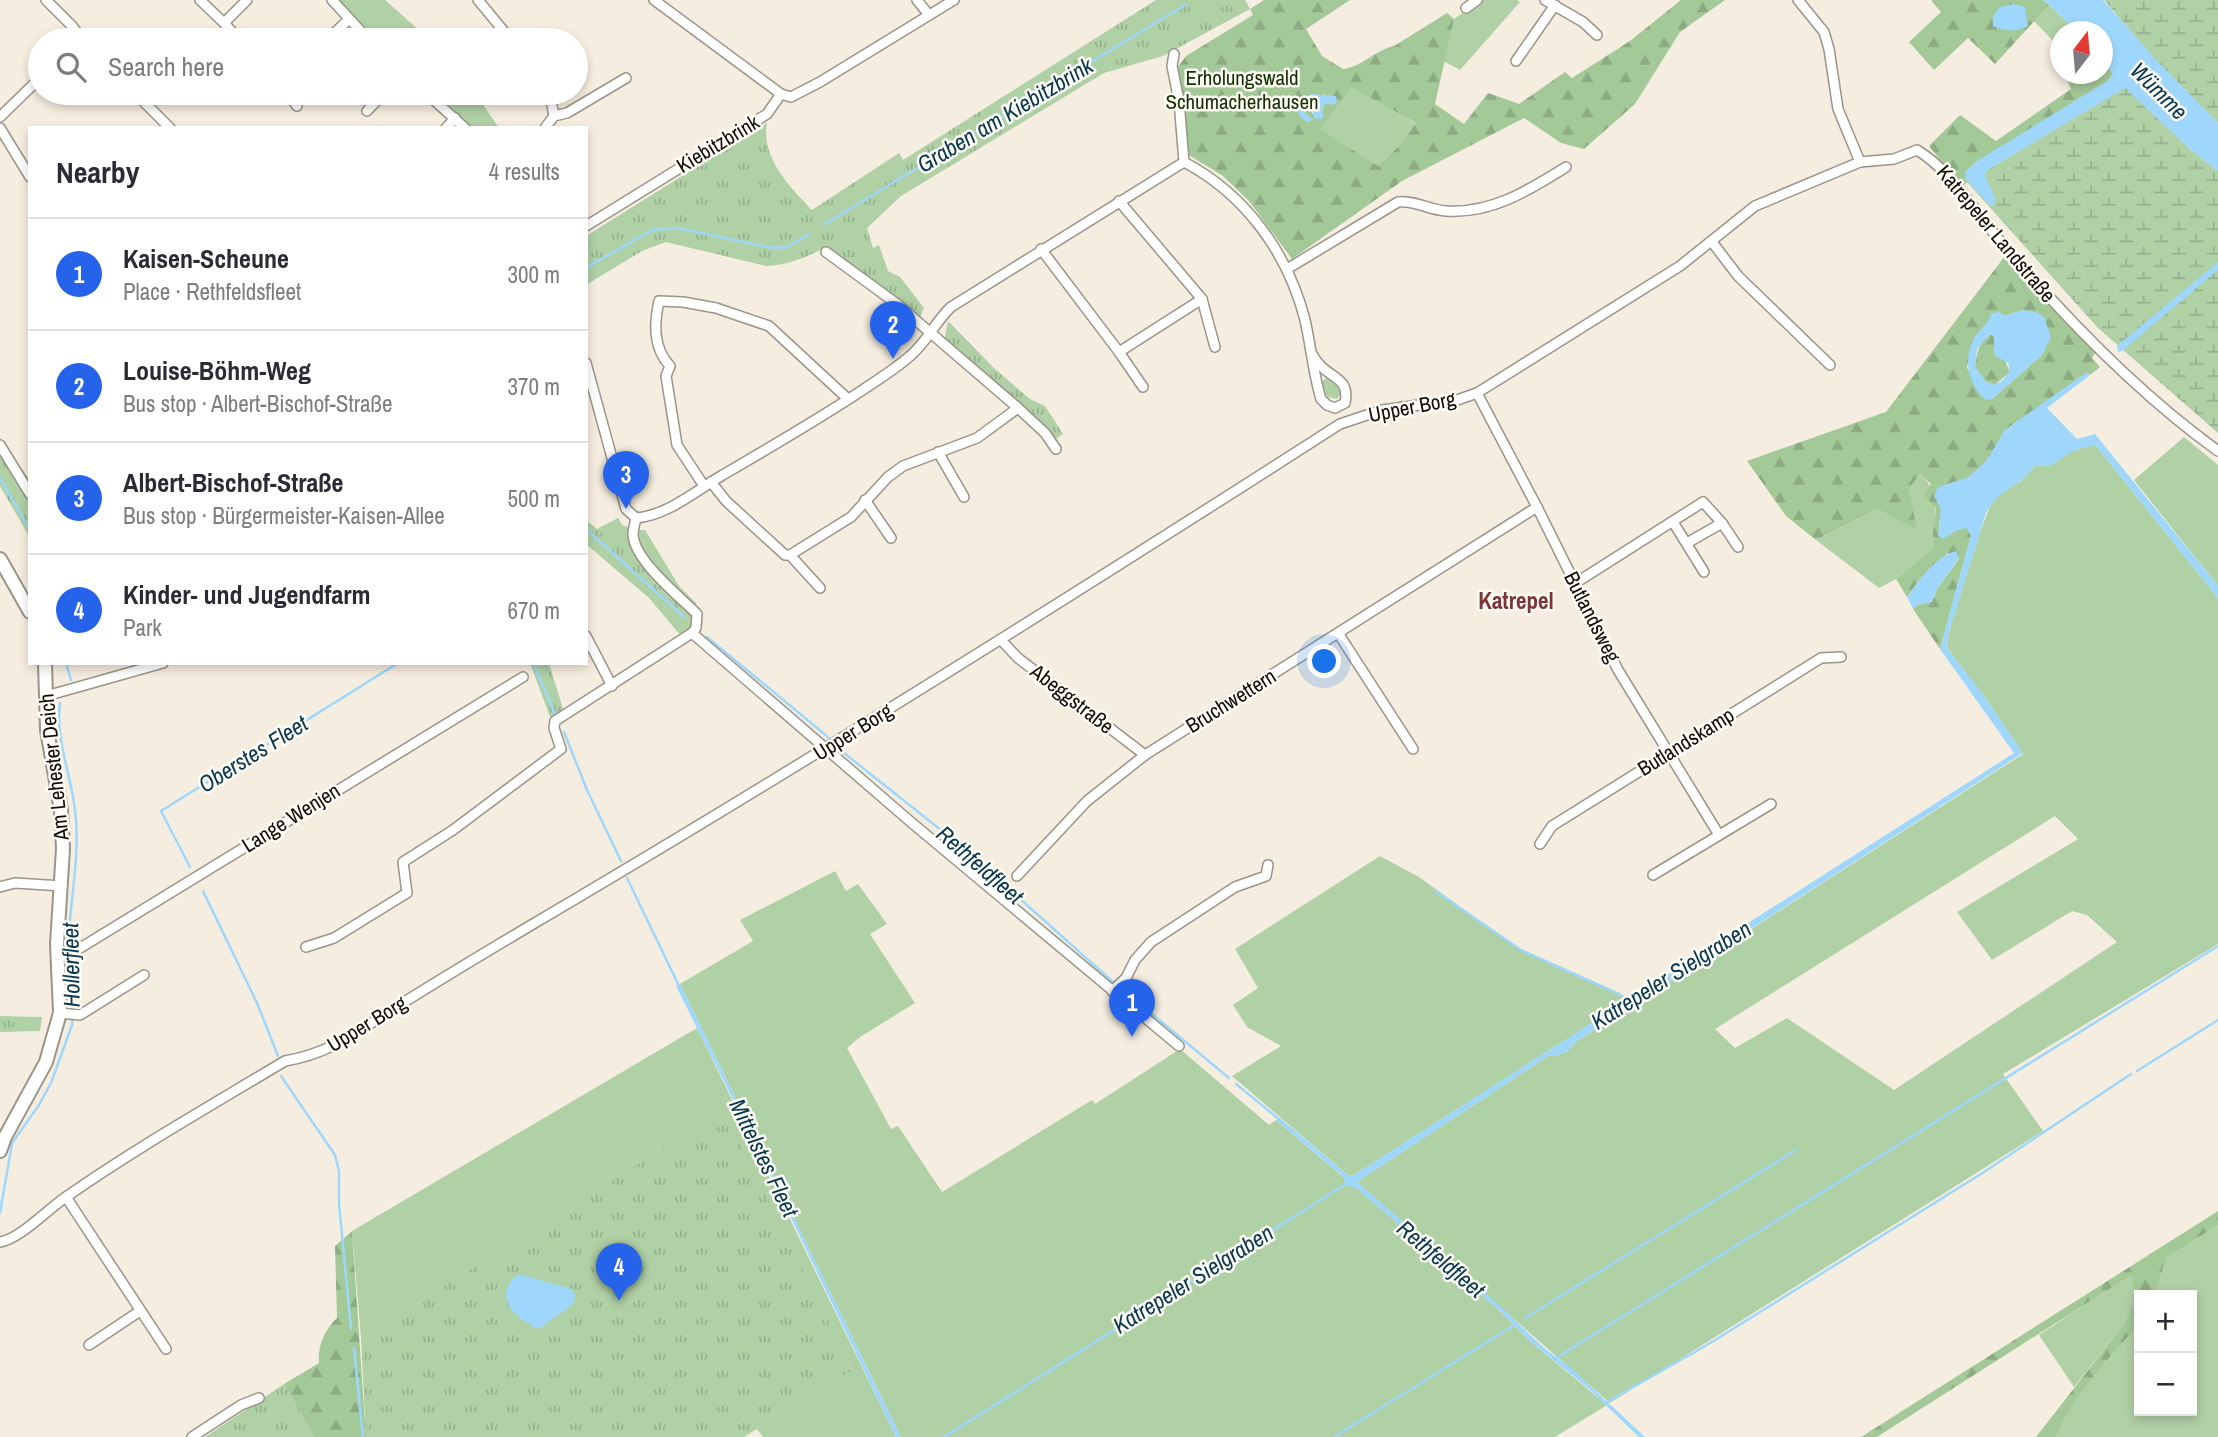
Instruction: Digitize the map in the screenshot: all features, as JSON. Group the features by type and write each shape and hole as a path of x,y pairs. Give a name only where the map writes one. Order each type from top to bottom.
{"street":[{"path":"46,0 73,28"},
{"path":"200,0 229,28"},
{"path":"224,23 247,0"},
{"path":"332,0 356,28"},
{"path":"478,0 501,28"},
{"path":"654,0 781,94 791,97 954,0"},
{"path":"917,0 929,15"},
{"path":"1466,8 1477,0"},
{"path":"1545,0 1583,22 1597,35"},
{"path":"1798,0 1824,32 1838,109 1860,162"},
{"path":"1516,61 1555,5"},
{"path":"340,28 348,20"},
{"path":"1174,54 1171,66 1179,101 1184,162"},
{"path":"588,101 626,78"},
{"path":"0,117 28,90"},
{"name":"Kiebitzbrink","path":"588,225 767,114 781,94"},
{"path":"147,105 168,126"},
{"path":"367,111 373,105"},
{"path":"440,105 463,126"},
{"path":"552,105 554,116"},
{"path":"546,126 554,116 567,113 580,105"},
{"path":"448,126 455,118"},
{"path":"0,128 28,174"},
{"name":"Katrepeler Landstraße","path":"1860,162 1894,159 1917,150 1934,160 2005,248 2063,312 2142,389 2218,451"},
{"path":"590,391 626,509 640,518 660,512 848,400 911,356 922,345 937,320 951,307 1184,162"},
{"path":"1184,162 1209,177 1252,216 1287,269 1298,296 1321,399 1335,408 1345,403 1347,392 1342,382 1325,372 1312,354"},
{"name":"Upper Borg","path":"0,1242 16,1235 66,1197 285,1061 311,1057 344,1041 510,938 827,749 1340,424 1382,410 1457,400 1477,393 1680,266 1755,206 1860,162"},
{"path":"1287,269 1398,202 1405,201 1429,209 1450,211 1485,207 1521,194 1566,167"},
{"path":"1119,201 1202,299 1215,347"},
{"path":"1712,242 1738,276 1830,365"},
{"path":"1041,249 1143,387"},
{"path":"826,252 848,270 873,284 930,332 1045,433 1055,449"},
{"path":"1119,352 1202,299"},
{"path":"848,400 769,326 716,308 659,300 656,334 660,355 670,366 666,376 677,444 708,484 785,555 790,555 851,517 888,477 903,466 977,438 1018,408"},
{"name":"Butlandsweg","path":"1477,393 1618,670 1719,835"},
{"path":"1335,408 1340,424"},
{"path":"0,444 28,491"},
{"path":"938,452 964,497"},
{"path":"865,500 891,538"},
{"path":"1574,584 1703,502 1722,523 1738,547"},
{"name":"Bruchwettern","path":"1017,876 1087,801 1145,755 1537,507"},
{"path":"306,947 334,938 407,893 403,862 453,830 561,749 554,728 555,721 612,686 696,628 697,614 654,571 636,548 633,534 640,518"},
{"path":"1673,522 1704,572"},
{"path":"1687,544 1722,523"},
{"path":"790,555 820,588"},
{"path":"0,559 28,608"},
{"path":"692,633 1179,1046"},
{"path":"1338,633 1413,749"},
{"path":"588,640 612,686"},
{"name":"Abeggstraße","path":"1001,640 1018,658 1145,755"},
{"name":"Butlandskamp","path":"1540,844 1552,826 1821,658 1841,657"},
{"name":"Am Lehester Deich","path":"0,1149 69,1014 61,810 47,730 45,665"},
{"path":"46,696 156,665"},
{"name":"Lange Wenjen","path":"65,955 523,677"},
{"path":"1653,876 1771,804"},
{"path":"1112,991 1126,978 1135,960 1152,942 1236,887 1266,876 1268,865"},
{"path":"0,887 15,883 62,886"},
{"path":"69,1014 85,1013 144,975"},
{"path":"66,1197 166,1349"},
{"path":"89,1345 140,1311"},
{"path":"192,1437 241,1405 259,1398"}],"green space":[{"path":"338,0 385,0 416,28 362,28"},
{"path":"1156,0 1245,0 1250,9 1163,56 1104,73 901,196 867,228 873,248 879,245 888,271 900,277 924,308 919,320 824,248 796,260 766,266 666,242 642,251 588,284 588,235 767,123 766,136 773,160 786,181 812,210 899,153 903,160"},
{"name":"Erholungswald Schumacherhausen","path":"1264,0 1350,0 1306,29 1322,56 1343,69 1394,46 1447,13 1454,19 1435,104 1464,124 1488,93 1519,104 1565,72 1572,78 1630,41 1681,0 1725,0 1680,32 1635,104 1584,149 1561,143 1524,118 1402,181 1292,259 1249,201 1223,176 1187,154 1184,101 1177,68 1186,56 1253,15 1250,9","holes":["1351,87 1416,123 1402,143 1378,166 1320,129","1325,94 1327,103 1323,105 1322,112 1312,114 1313,106 1309,106 1304,112 1309,117 1297,111"]},
{"path":"1481,0 1520,2 1460,70 1443,61 1454,19"},
{"path":"1931,0 2044,0 2049,5 1995,64 1968,38 1934,70 1909,42 1941,12"},
{"path":"2104,0 2218,0 2218,123 2193,99 2126,88 2191,150 2218,171 2218,433 2098,328 1967,182 2121,90 2158,63"},
{"path":"2049,5 2066,21 2050,21 2050,38 2034,21"},
{"path":"2069,84 2103,84 2064,108 1961,187 1929,146 1960,115 1996,141 2071,89"},
{"path":"1351,86 1417,124 1378,166 1319,129"},
{"path":"446,105 483,105 498,126 470,126"},
{"path":"2005,256 2097,350 2092,358 2100,367 2005,430 1987,461 1969,477 1948,486 1939,523 1943,538 1967,527 1971,536 1940,649 1913,609 1919,604 1932,602 1937,589 1959,559 1948,553 1921,578 1907,597 1896,579 1934,547 1936,508 1924,495 1931,484 1920,474 1909,489 1917,530 1877,509 1816,540 1786,516 1747,461 1886,412","holes":["2023,310 2042,355 1992,399 1967,368 1974,343 1983,328"]},
{"path":"948,321 995,369 1030,399 1045,406 1063,434 1053,441 944,341"},
{"path":"1991,334 2010,372 1995,385 1986,382 1975,367 1981,345"},
{"path":"1326,378 1341,389 1337,399 1327,397 1322,382"},
{"path":"2184,437 2218,465 2218,586 2134,480"},
{"path":"0,438 28,477 28,535 0,486"},
{"path":"2087,446 2096,446 2218,598 2218,944 2003,1074 2043,1131 1610,1403 1357,1182 1548,1056 1566,1052 1574,1043 2023,754 1984,696 1947,648 1948,635 1992,501 2004,490 2021,481 2036,465 2050,466 2067,453","holes":["2055,816 2078,839 1957,912 1992,960 2072,911 2087,915 2117,942 1894,1090 1787,1018 1735,1048 1715,1029"]},
{"path":"1920,474 1932,490 1934,499 1934,547 1896,579 1879,588 1816,540 1877,509 1916,529 1909,489"},
{"path":"618,518 622,525 628,527 631,547 640,562 692,614 691,628 681,636 649,598 588,546 588,522 597,529"},
{"path":"637,530 645,530 679,586 697,604 658,570 643,549"},
{"path":"531,665 550,665 563,709 550,717"},
{"path":"1380,856 1419,877 1519,949 1625,998 1631,998 1349,1176 1232,1076 1281,1046 1247,1027 1233,1005 1258,988 1235,949"},
{"path":"835,871 846,891 858,884 887,924 870,934 915,1003 847,1048 891,1129 898,1126 942,1192 1092,1100 1095,1104 1180,1049 1269,1125 1276,1120 1607,1405 1555,1437 901,1437 680,984 753,941 740,920"},
{"path":"0,1016 42,1017 40,1031 0,1032"},
{"path":"697,1028 896,1437 763,1437 757,1429 852,1369 709,1121 361,1338 352,1231"},
{"path":"709,1120 730,1123 852,1370 744,1437 366,1437 361,1338"},
{"path":"2218,1211 2218,1225 2166,1258 2156,1290 2134,1290 2134,1294 2131,1275 1877,1437 1861,1437"},
{"path":"2218,1225 2218,1437 2056,1437 2083,1391 2134,1331 2134,1416 2197,1416 2197,1290 2156,1290 2166,1258"},
{"path":"352,1231 366,1437 314,1437 284,1384 319,1363 323,1339 337,1318 335,1246"},
{"path":"2131,1274 2134,1302 2124,1324 2074,1387 2039,1335"},
{"path":"2134,1302 2134,1331 2083,1391 2056,1437 2036,1437 2124,1324"},
{"path":"284,1384 314,1437 205,1437"}],"water":[{"name":"Wümme","path":"2044,0 2103,0 2159,63 2218,123 2218,171 2191,150 2125,88 1986,171 1985,175 1996,200 1993,205 1989,205 1965,178 1965,172 1977,161 2102,84 2113,84 2113,21 2066,21"},
{"path":"2013,4 2025,7 2028,26 2011,30 1993,26 1993,16 2000,7"},
{"path":"1312,94 1336,96 1337,102 1334,105 1323,105 1322,119 1313,118 1313,107 1308,106 1304,112 1313,120 1308,122 1301,118 1297,111 1302,99"},
{"path":"2218,262 2218,270 2118,352 2117,346"},
{"path":"2023,310 2036,312 2044,317 2051,337 2042,355 1992,399 1985,400 1971,378 1968,362 1971,345 1991,314 1998,312 2006,316","holes":["1990,334 1994,336 1994,355 2008,363 2010,371 1995,385 1986,382 1975,367 1977,349"]},
{"path":"2087,372 2090,375 2047,408 2077,439 2095,434 2218,586 2218,598 2096,446 2077,450 2050,466 2036,465 2022,480 1997,498 1986,513 1948,635 1947,648 2023,753 1574,1043 1566,1052 1548,1056 1357,1182 1500,1306 1544,1348 1571,1368 1645,1437 1639,1437 1589,1389 1531,1342 1499,1310 1355,1187 1348,1186 1345,1178 1276,1120 1280,1118 1349,1176 1354,1175 2014,753 1940,649 1971,536 1967,528 1957,530 1943,539 1938,536 1941,509 1934,496 1938,487 1969,477 1987,460 2005,430"},
{"path":"1956,551 1959,558 1937,589 1932,602 1919,604 1913,609 1907,597 1935,563"},
{"path":"680,984 901,1437 896,1437 676,986"},
{"path":"518,1274 572,1289 575,1295 573,1304 539,1329 530,1325 515,1313 506,1299 510,1283"}],"waterway":[{"name":"Graben am Kiebitzbrink","path":"825,224 1185,5"},
{"name":"Graben am Kiebitzbrink","path":"588,267 652,230 677,228 772,248 787,247 809,234"},
{"name":"Hollerfleet","path":"0,478 28,527"},
{"name":"Rethfeldfleet","path":"588,531 684,617"},
{"name":"Rethfeldfleet","path":"707,637 828,737"},
{"name":"Hollerfleet","path":"67,665 71,680"},
{"name":"Oberstes Fleet","path":"190,867 161,811 395,665"},
{"name":"Mittelstes Fleet","path":"534,665 555,714"},
{"name":"Hollerfleet","path":"60,703 60,730 76,827 76,862 68,950"},
{"name":"Mittelstes Fleet","path":"564,732 587,790 621,861"},
{"name":"Rethfeldfleet","path":"844,753 961,846 1113,982"},
{"name":"Mittelstes Fleet","path":"627,878 680,988"},
{"name":"Oberstes Fleet","path":"203,891 257,1003 278,1056"},
{"path":"1435,891 1521,950 1629,1000"},
{"path":"1556,1358 2218,946"},
{"name":"Hollerfleet","path":"0,1213 12,1143 51,1083 72,1025 74,996 69,957"},
{"name":"Rethfeldfleet","path":"1122,989 1229,1078"},
{"path":"2137,1071 2218,1020"},
{"path":"1607,1402 1707,1345 1984,1172 2131,1074"},
{"name":"Oberstes Fleet","path":"281,1076 335,1155 339,1171 339,1204 351,1329"},
{"name":"Rethfeldfleet","path":"1236,1084 1280,1120"},
{"path":"1525,1318 1796,1150"},
{"name":"Katrepeler Sielgraben","path":"944,1437 1349,1182"},
{"path":"1334,1437 1516,1324"},
{"name":"Oberstes Fleet","path":"354,1348 363,1437"}],"place":[{"name":"Louise-Böhm-Weg","path":"893,359"},
{"name":"Albert-Bischof-Straße","path":"626,509"},
{"name":"Kaisen-Scheune","path":"1132,1037"},
{"name":"Kinder- und Jugendfarm","path":"619,1301"}],"district":[{"name":"Katrepel","path":"1516,601"}]}
